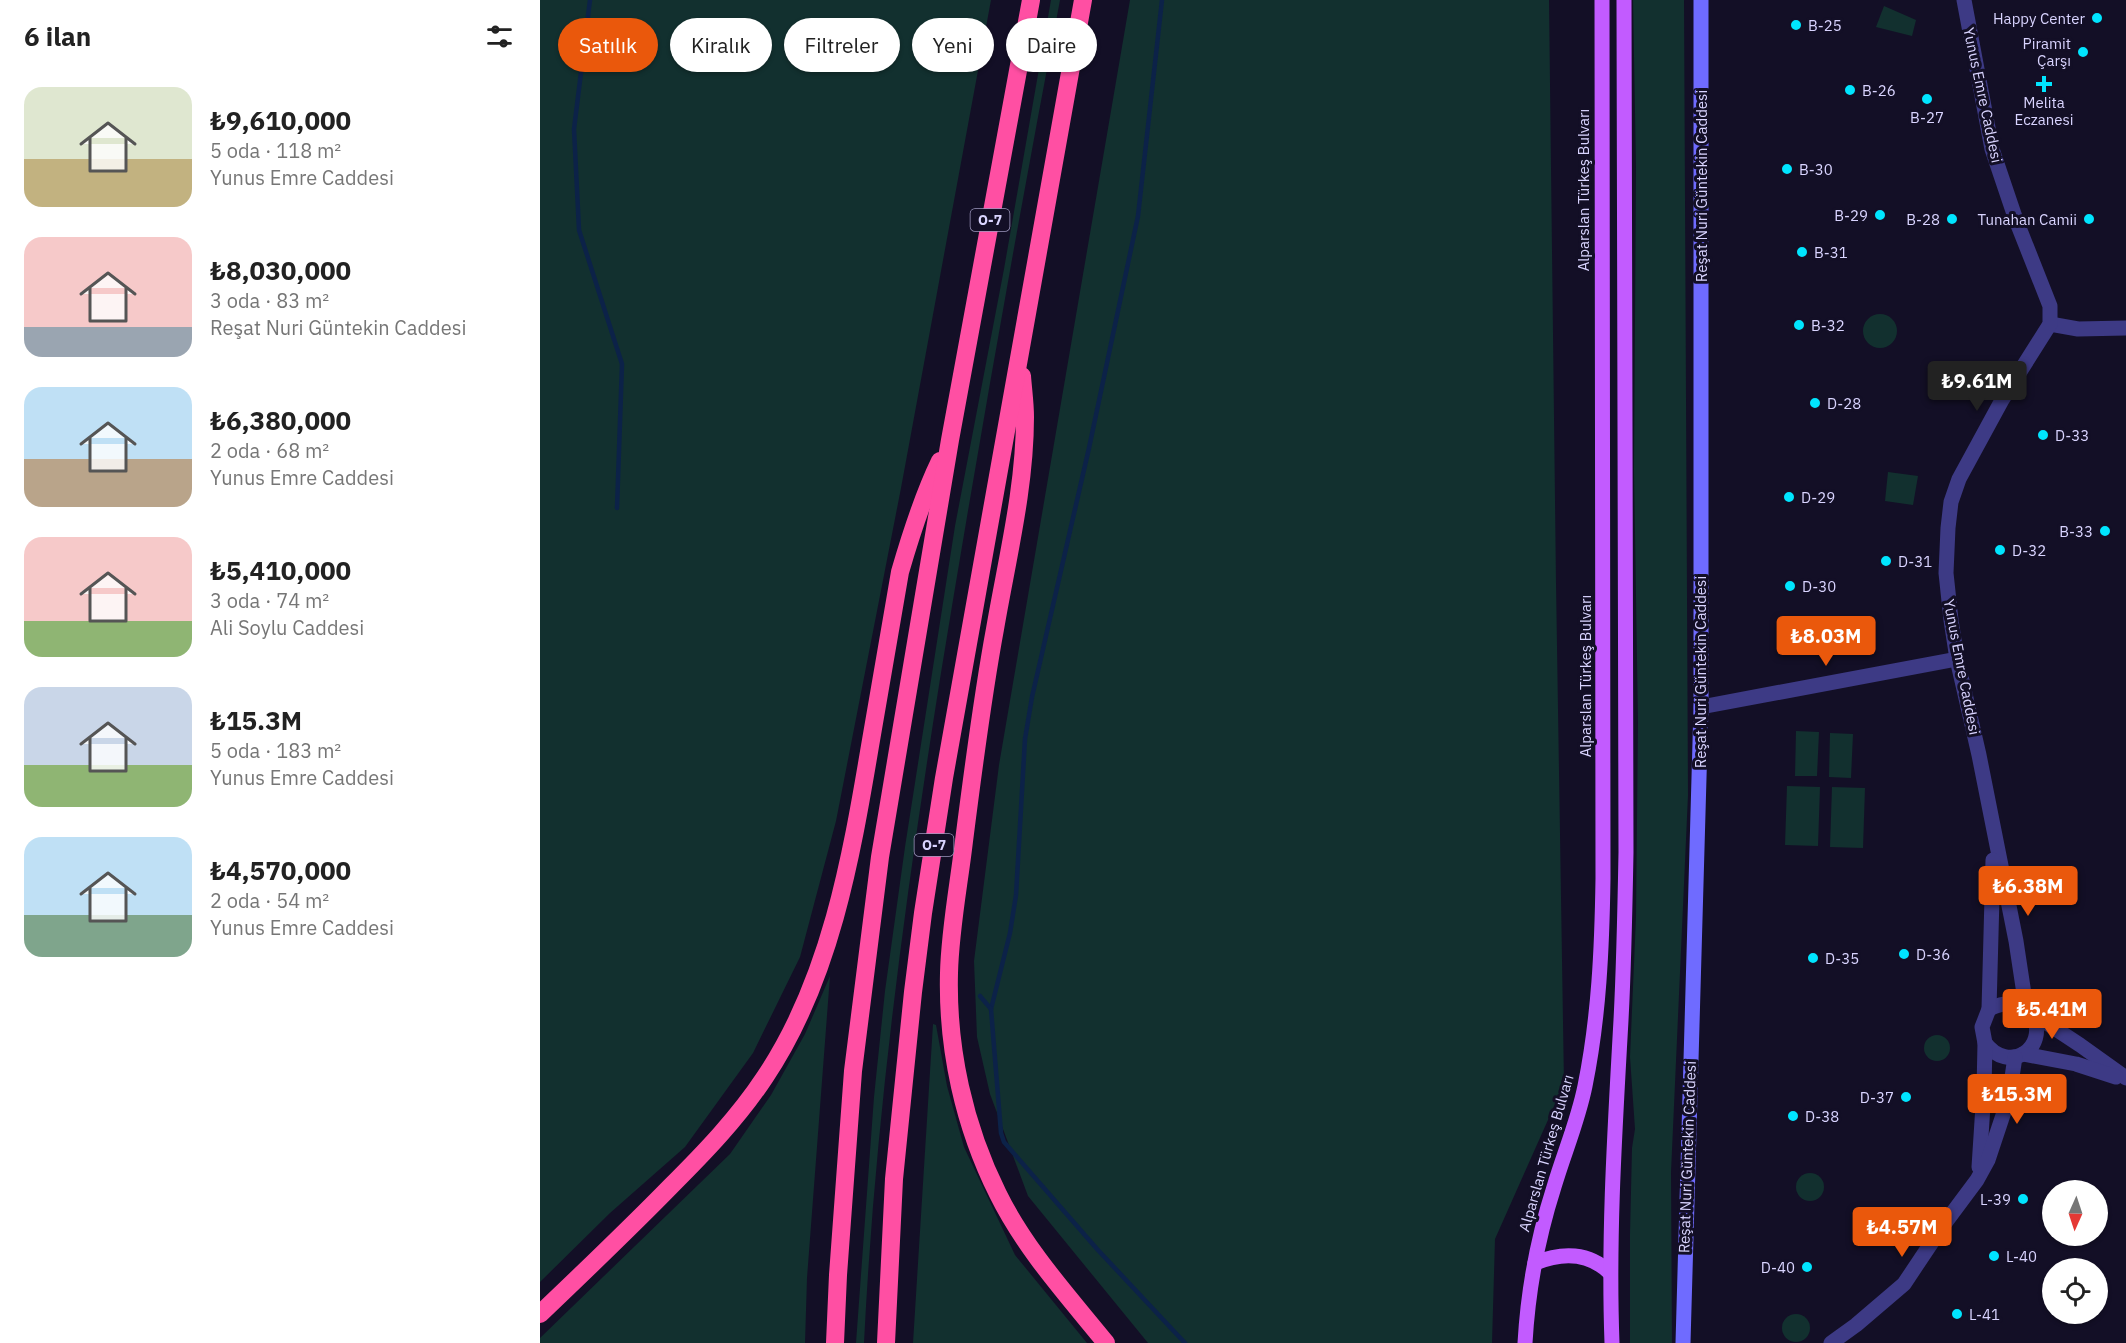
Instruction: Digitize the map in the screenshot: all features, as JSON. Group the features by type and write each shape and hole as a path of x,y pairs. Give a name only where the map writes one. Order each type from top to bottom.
{"highway":[{"name":"O-7","path":"835,1343 849,1126 880,857 950,440 1030,0"},
{"name":"O-7","path":"886,1343 894,1179 923,914 944,778 1083,0"},
{"path":"1020,352 1025,416 1020,479 981,706 971,780 949,970 949,1013 954,1059 964,1104 977,1147 999,1196 1030,1246 1106,1343"},
{"path":"540,1314 722,1134 765,1077 800,1014 832,924 848,864 903,561 929,483 950,440"}],"main road":[{"name":"Alparslan Türkeş Bulvarı","path":"1525,1343 1535,1263 1554,1188 1584,1089 1596,1021 1600,980 1603,878 1602,0"},
{"path":"1612,1343 1610,1274 1612,1176 1624,957 1626,852 1624,0"},
{"name":"Reşat Nuri Güntekin Caddesi","path":"1683,1343 1686,1153 1701,707 1701,0"},
{"path":"1535,1263 1566,1255 1589,1258 1603,1266 1610,1274"}],"street":[{"name":"Yunus Emre Caddesi","path":"1831,1343 1904,1284 1977,1180 1988,1160 2009,1097 2019,1056 2030,1049 2037,1032 2037,1023 2029,1011 1979,755 1957,659 1946,573 1951,502 1959,479 2002,400 2050,324 2050,306 2016,220 1992,149 1964,0"},
{"path":"2050,324 2078,329 2126,328"},
{"path":"1701,707 1957,659"},
{"name":"Yunus Emre Caddesi","path":"1977,1180 1983,1131 1985,1043 1982,1028 1989,1009 1994,833"},
{"path":"1989,1009 2008,1002 2029,1011 2126,1079"},
{"path":"1985,1043 1997,1055 2076,1064 2126,1079"}],"green space":[{"path":"540,0 991,0 988,18 912,18 912,72 978,72 901,488 836,821 800,957 753,1053 685,1147 610,1213 540,1282"},
{"path":"1051,0 1060,0 1057,18 1048,18"},
{"path":"1130,0 1549,0 1564,1084 1495,1239 1492,1343 1148,1343 1028,1196 990,1094 977,1037 974,961 999,765"},
{"path":"1633,0 1684,0 1688,795 1671,1172 1672,1343 1630,1343 1632,1148 1635,1129 1630,1057 1636,917 1638,722 1634,470 1636,168"},
{"path":"1884,6 1916,20 1912,36 1876,27"},
{"path":"1038,72 1047,72 983,424 915,844 884,1093 864,1343 856,1343 874,1097 885,991 955,526"},
{"path":"1880,314 1892,319 1897,331 1892,343 1880,348 1868,343 1863,331 1868,319"},
{"path":"1888,472 1918,476 1913,505 1885,501"},
{"path":"1796,731 1819,732 1817,776 1795,776"},
{"path":"1830,733 1853,734 1851,778 1829,777"},
{"path":"1787,786 1820,787 1818,846 1785,845"},
{"path":"1832,787 1865,788 1863,848 1830,847"},
{"path":"830,976 807,1278 805,1343 540,1343 540,1338 730,1154 771,1095 805,1034"},
{"path":"933,1024 936,1025 947,1086 964,1147 1015,1255 1087,1343 913,1343"},
{"path":"1937,1035 1946,1039 1950,1048 1946,1057 1937,1061 1928,1057 1924,1048 1928,1039"},
{"path":"1810,1173 1820,1177 1824,1187 1820,1197 1810,1201 1800,1197 1796,1187 1800,1177"},
{"path":"1796,1314 1806,1318 1810,1328 1806,1338 1796,1342 1786,1338 1782,1328 1786,1318"}],"waterway":[{"path":"590,0 574,129 579,230 622,364 617,508"},
{"path":"1162,0 1138,216 1089,448 1032,697 1025,739 1016,895 1010,933 991,1009 1001,1133 1004,1142 1097,1249 1185,1343"},
{"path":"980,996 991,1009"}],"place":[{"name":"Happy Center","path":"2097,18"},
{"name":"B-25","path":"1796,25"},
{"name":"Piramit Çarşı","path":"2083,52"},
{"name":"Melita Eczanesi","path":"2044,84"},
{"name":"B-26","path":"1850,90"},
{"name":"B-27","path":"1927,99"},
{"name":"B-30","path":"1787,169"},
{"name":"B-29","path":"1880,215"},
{"name":"B-28","path":"1952,219"},
{"name":"Tunahan Camii","path":"2089,219"},
{"name":"B-31","path":"1802,252"},
{"name":"B-32","path":"1799,325"},
{"name":"D-28","path":"1815,403"},
{"name":"D-33","path":"2043,435"},
{"name":"D-29","path":"1789,497"},
{"name":"B-33","path":"2105,531"},
{"name":"D-32","path":"2000,550"},
{"name":"D-31","path":"1886,561"},
{"name":"D-30","path":"1790,586"},
{"name":"D-36","path":"1904,954"},
{"name":"D-35","path":"1813,958"},
{"name":"D-37","path":"1906,1097"},
{"name":"D-38","path":"1793,1116"},
{"name":"L-39","path":"2023,1199"},
{"name":"L-40","path":"1994,1256"},
{"name":"D-40","path":"1807,1267"},
{"name":"L-41","path":"1957,1314"}]}
